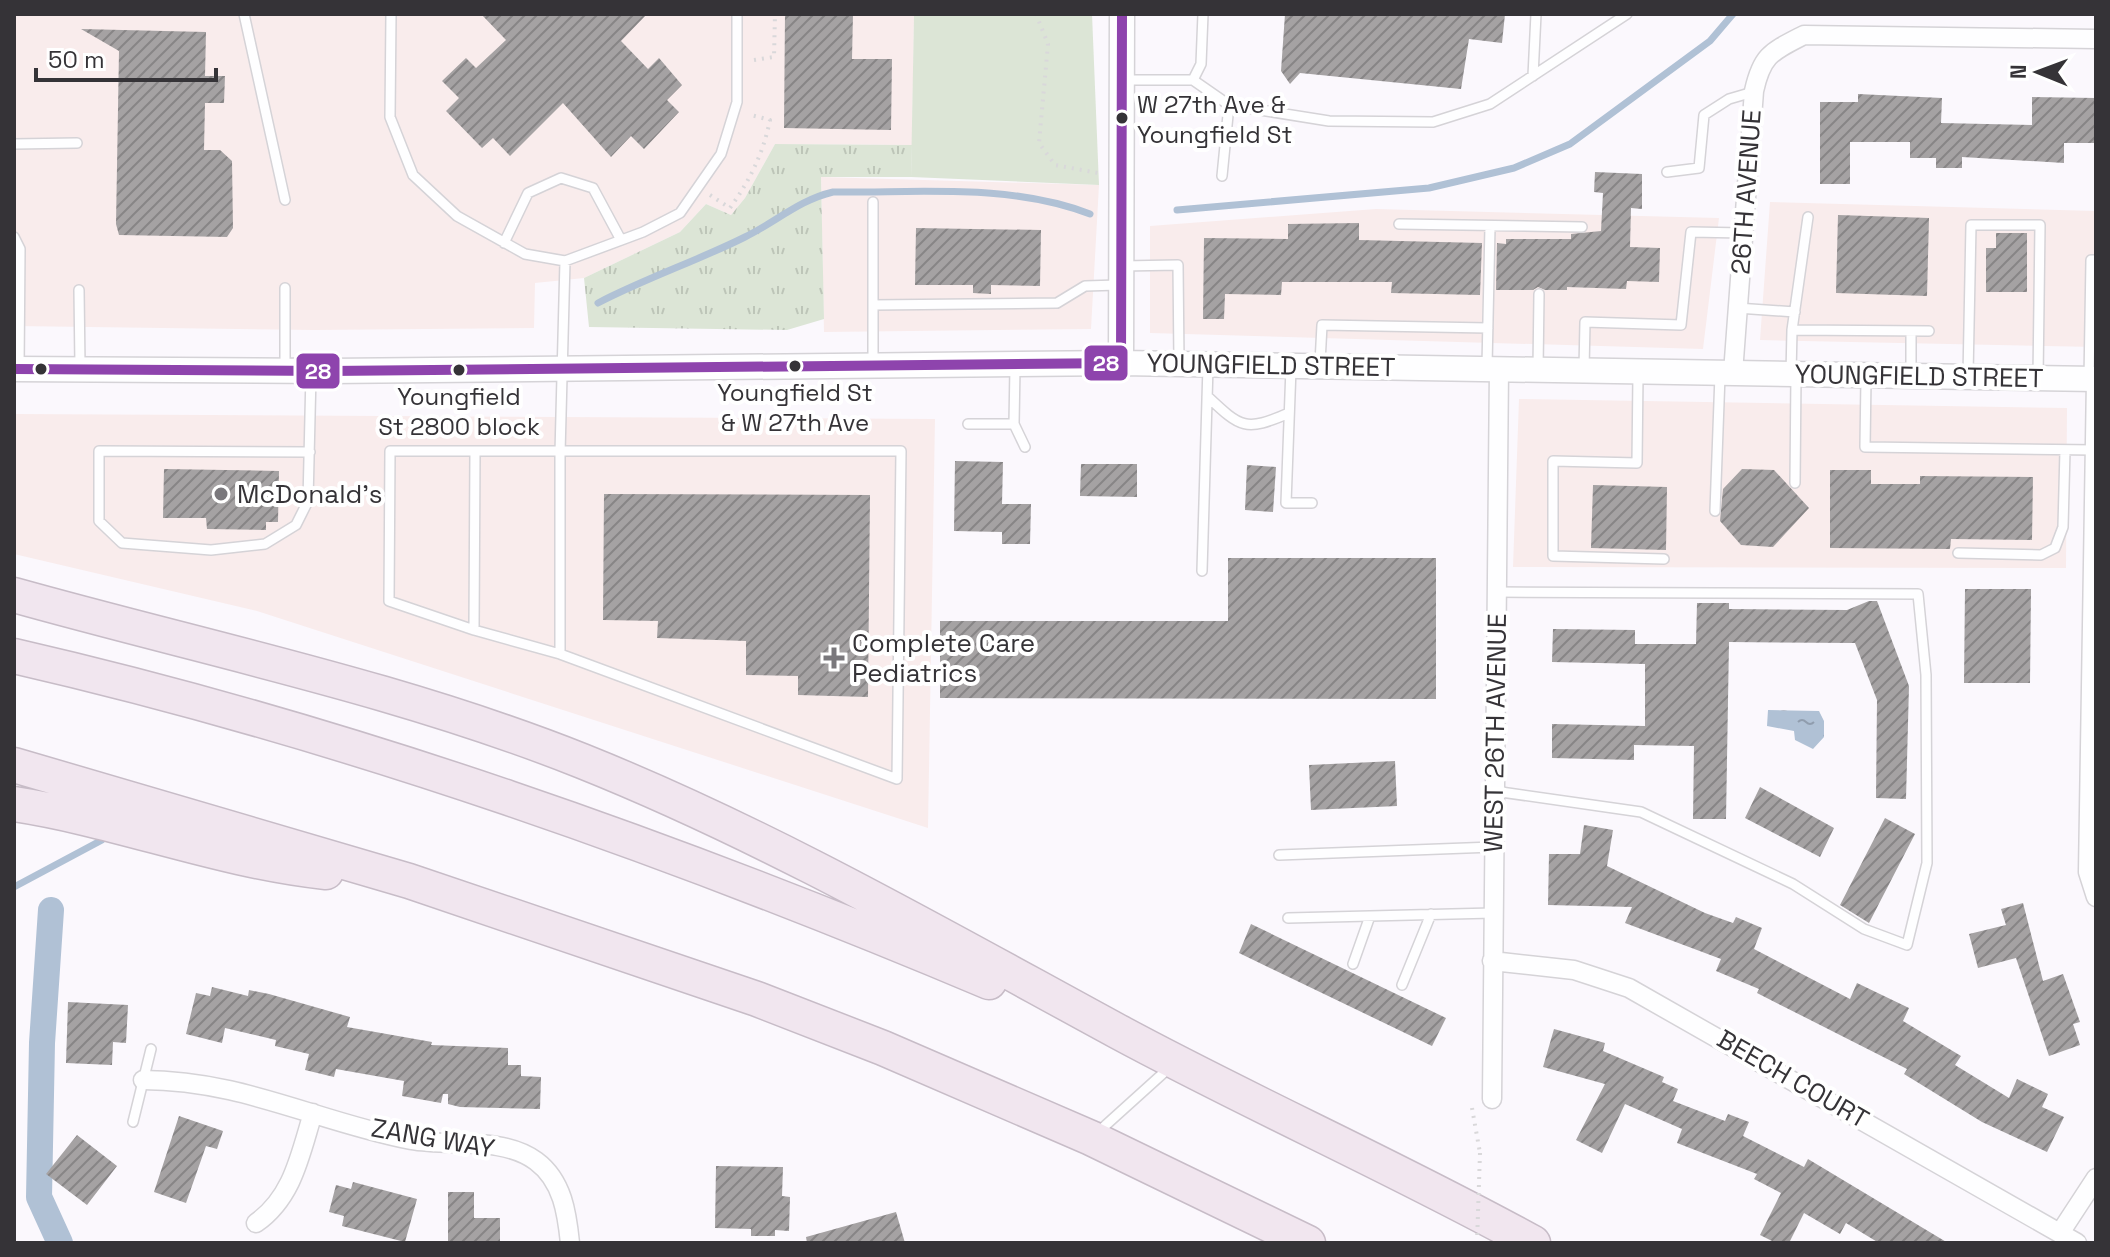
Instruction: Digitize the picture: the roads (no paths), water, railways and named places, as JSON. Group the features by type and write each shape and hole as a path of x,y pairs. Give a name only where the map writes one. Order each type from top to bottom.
{"highway":[{"path":"14,595 444,712 582,761 736,830 995,962 1120,1032 1423,1182 1533,1243"},
{"path":"14,656 260,722 479,788 800,903 1120,1032"},
{"path":"14,765 409,881 757,999 883,1048 1091,1138 1308,1243"},
{"path":"14,804 160,836 276,867 409,881"}],"street":[{"path":"1121,363 1122,14"},
{"name":"26TH AVENUE","path":"1727,372 1737,308 1754,91 1760,64 1781,46 1804,35 2096,39"},
{"name":"YOUNGFIELD STREET","path":"17,369 311,371 1121,363 2093,379"},
{"name":"WEST 26TH AVENUE","path":"1492,1099 1496,592 1493,368"},
{"path":"2093,379 2095,526 2088,872 2096,897"},
{"name":"BEECH COURT","path":"1492,961 1574,970 1629,988 2068,1238"},
{"name":"ZANG WAY","path":"143,1080 210,1084 412,1140 496,1147 536,1161 565,1199 570,1243"},
{"path":"256,1223 274,1211 289,1188 313,1113"},
{"path":"2068,1238 2096,1178"}],"lane":[{"path":"244,14 285,200"},
{"path":"391,14 390,117 413,175 457,216 504,243 525,254 565,261 680,213 721,154 737,102 737,14"},
{"path":"1193,80 1201,64 1203,14"},
{"path":"1533,76 1536,14"},
{"path":"1124,80 1193,80 1229,105 1329,121 1433,122 1490,104 1627,14"},
{"path":"1667,172 1699,168 1704,115 1729,99 1754,91"},
{"path":"1222,176 1229,105"},
{"path":"14,144 77,143"},
{"path":"504,243 528,193 561,178 593,188 621,240"},
{"path":"873,202 873,364"},
{"path":"1795,483 1792,330 1808,217"},
{"path":"1399,224 1582,227"},
{"path":"1968,377 1971,225 2040,225 2038,378"},
{"path":"1490,226 1488,328 1493,368"},
{"path":"1584,370 1585,322 1681,325 1691,232 1743,233"},
{"path":"14,237 20,249 17,369"},
{"path":"2093,379 2091,260 2096,260"},
{"path":"560,654 561,367 565,261"},
{"path":"873,305 1057,303 1085,286 1178,265 1179,364"},
{"path":"285,288 285,370"},
{"path":"79,290 80,369"},
{"path":"1538,369 1539,294"},
{"path":"1737,308 1795,312"},
{"path":"1320,366 1322,325 1488,328"},
{"path":"1792,330 1929,331"},
{"path":"1911,331 1911,376"},
{"path":"1015,363 1014,424 1025,447"},
{"path":"1202,571 1208,365"},
{"path":"1291,366 1286,503 1312,503"},
{"path":"310,452 99,451 99,521 122,543 211,550 265,544 296,525 308,501 310,452 311,371"},
{"path":"1638,371 1637,463 1553,461 1553,556 1664,559"},
{"path":"1715,511 1727,372"},
{"path":"1866,375 1865,447 2065,450 2095,443"},
{"path":"1207,396 1245,426 1259,426 1289,413"},
{"path":"968,424 1014,424"},
{"path":"1958,553 2041,555 2055,548 2063,527 2065,450"},
{"path":"390,451 560,453 901,451 897,779 560,654 474,630 389,601 390,451"},
{"path":"474,630 475,451"},
{"path":"1494,791 1641,812 1793,884 1864,929 1907,945 1927,863 1926,675 1918,594 1496,592"},
{"path":"1279,855 1493,847"},
{"path":"1288,918 1493,913"},
{"path":"1402,985 1431,914"},
{"path":"1353,964 1370,916"},
{"path":"133,1122 151,1049"},
{"path":"1091,1138 1177,1060"}],"water":[{"path":"1768,710 1819,711 1824,721 1824,737 1813,749 1795,740 1794,731 1767,726"}],"waterway":[{"path":"1177,210 1429,188 1514,168 1570,144 1710,41 1733,14"},
{"path":"598,303 727,246 798,206 833,192 996,194 1059,204 1090,214"},
{"path":"14,887 102,840"},
{"path":"51,910 42,1043 39,1197 60,1243"}],"place":[{"name":"W 27th Ave & Youngfield St","path":"1122,118"},
{"name":"Youngfield St & W 27th Ave","path":"795,366"},
{"name":"Youngfield St 2800 block","path":"459,370"},
{"name":"McDonald's","path":"221,494"},
{"name":"Complete Care Pediatrics","path":"834,658"}]}
